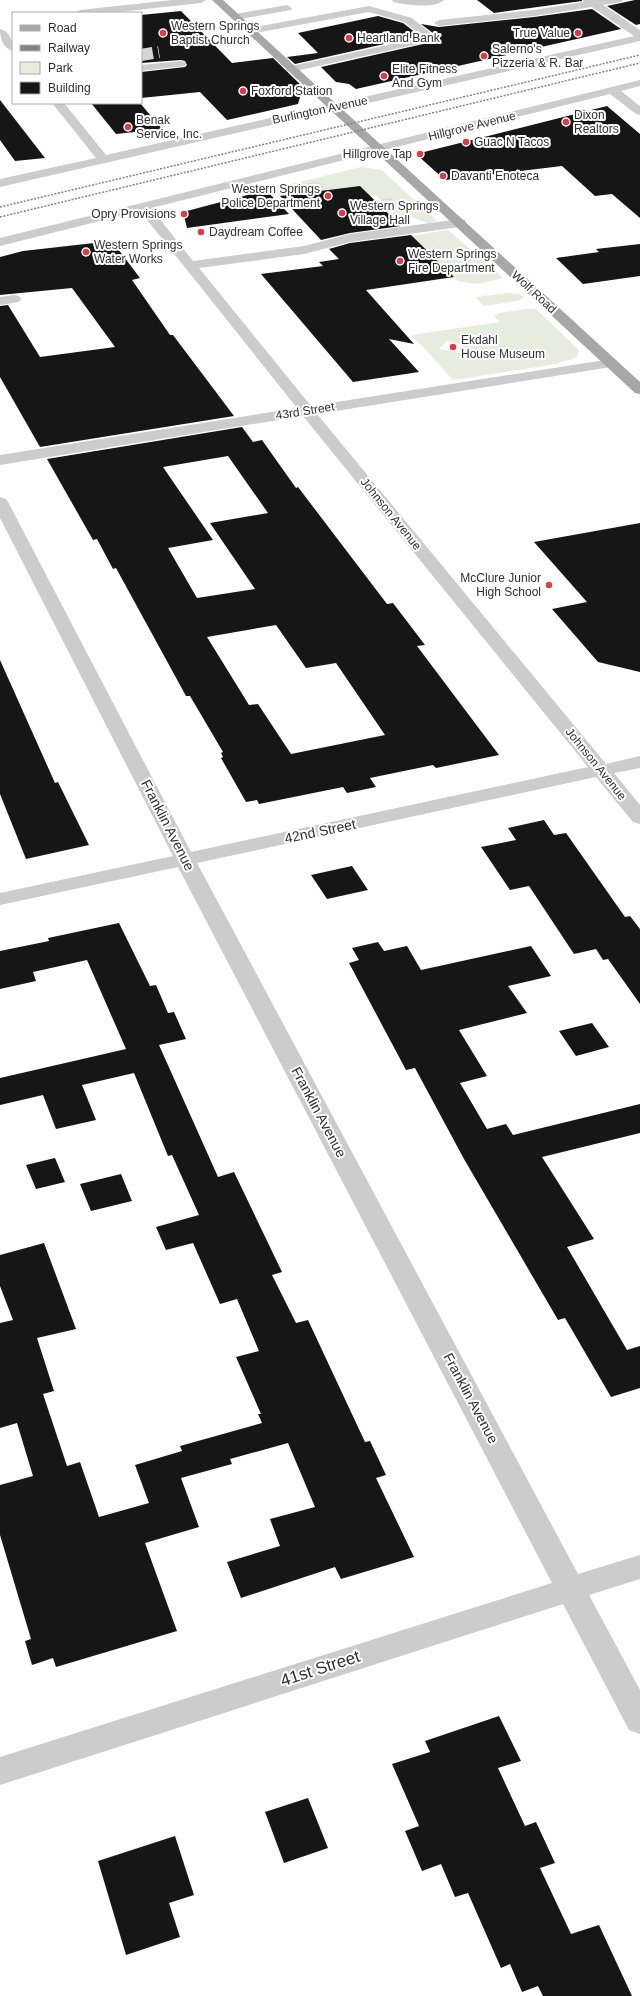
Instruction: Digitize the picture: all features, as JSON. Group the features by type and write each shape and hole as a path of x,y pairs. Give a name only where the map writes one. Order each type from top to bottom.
{"main road":[{"name":"Wolf Road","path":"217,0 332,108 380,149 640,390"}],"street":[{"path":"89,12 201,0"},
{"path":"397,0 416,2 439,0"},
{"path":"439,23 591,2 618,0"},
{"path":"591,2 640,36"},
{"path":"250,31 370,4 408,20 432,38 291,69"},
{"path":"235,17 297,6"},
{"path":"0,32 12,47"},
{"name":"Burlington Avenue","path":"0,183 332,108 640,36"},
{"path":"142,68 180,64"},
{"name":"Hillgrove Avenue","path":"0,242 144,208 640,83"},
{"path":"612,90 636,95"},
{"path":"612,90 640,112"},
{"path":"59,104 103,159"},
{"name":"Johnson Avenue","path":"144,208 306,410 640,818"},
{"path":"190,265 304,250 350,238 460,223"},
{"path":"0,301 14,300"},
{"name":"43rd Street","path":"0,460 306,410 610,363"},
{"name":"Franklin Avenue","path":"0,502 185,860 640,1720"},
{"name":"42nd Street","path":"0,899 640,762"},
{"name":"41st Street","path":"0,1771 640,1567"}],"path":[{"path":"381,200 393,199"}],"green space":[{"path":"362,167 382,170 437,221 429,224 412,217 394,219 381,206 386,205 376,195 370,196 360,186 280,196 274,188"},
{"path":"448,230 503,278 478,284 458,281 411,236"},
{"path":"508,293 520,294 524,298 517,301 484,306 475,297"},
{"path":"525,309 536,309 577,348 579,352 577,357 556,364 453,380 412,335 500,322 494,316 500,313","holes":["447,341 466,345 458,353 439,349"]}],"building":[{"path":"477,0 582,0 582,1 494,13"},
{"path":"640,0 640,24 636,25 607,6"},
{"path":"592,9 621,29 356,89 349,84 336,82 321,67 432,42 438,39 438,37 421,24 439,27"},
{"path":"181,11 232,63 273,58 303,87 298,104 227,120 200,92 142,98 142,72 185,67 187,65 185,61 181,60 142,63 142,15"},
{"name":"Heartland Bank","path":"378,16 403,23 420,36 295,64 287,57 318,53 298,33"},
{"path":"0,100 45,158 15,161 0,140"},
{"path":"92,104 141,104 162,129 116,134"},
{"path":"607,106 640,134 640,218 612,194 595,196 562,166 445,180 416,154"},
{"name":"Western Springs Village Hall","path":"360,186 401,226 350,233 321,240 280,196"},
{"path":"266,190 289,214 187,228 183,212"},
{"path":"411,235 454,277 366,290 414,344 389,339 419,372 353,382 261,274 323,266 319,262 339,259 329,249 350,243"},
{"path":"112,241 140,278 132,280 170,335 173,335 234,416 40,447 0,377 0,306 8,305 40,357 115,347 72,288 0,295 0,257 23,251"},
{"path":"640,244 640,276 583,284 556,258 599,252 596,249"},
{"path":"242,427 253,442 262,440 296,488 298,487 387,604 393,603 425,645 417,646 499,755 436,768 433,765 370,778 376,787 347,793 343,787 259,804 257,800 246,802 221,758 223,757 221,753 223,752 190,696 186,696 116,568 113,569 97,539 93,540 47,459","holes":["228,456 268,513 210,523 255,589 197,598 168,548 213,540 163,467","276,625 306,668 336,663 385,735 291,754 258,704 249,705 207,637"]},
{"name":"McClure Junior High School","path":"640,523 640,672 598,662 552,609 587,602 534,542"},
{"path":"0,660 55,783 58,782 89,845 26,859 0,794"},
{"path":"544,820 554,835 566,833 625,917 630,916 640,929 640,1004 608,959 603,960 596,949 574,954 529,886 510,890 481,847 516,840 508,828"},
{"path":"352,866 368,890 327,899 311,875"},
{"path":"119,923 150,986 156,985 168,1013 174,1012 186,1039 159,1045 218,1177 234,1172 282,1272 272,1275 296,1323 308,1320 365,1442 370,1441 386,1475 376,1478 414,1557 341,1579 335,1567 241,1598 227,1562 280,1546 270,1519 315,1507 288,1443 230,1459 232,1464 181,1478 199,1527 145,1543 177,1631 56,1667 53,1658 32,1665 25,1641 31,1639 0,1535 0,1485 33,1476 17,1423 0,1428 0,1323 13,1320 0,1286 0,1255 44,1243 76,1329 37,1338 54,1391 43,1394 67,1466 80,1462 99,1517 149,1503 135,1465 182,1451 180,1446 262,1423 258,1414 261,1414 236,1357 259,1351 237,1299 220,1304 193,1243 166,1250 156,1227 199,1215 172,1155 168,1156 134,1073 82,1085 96,1120 56,1129 43,1095 0,1105 0,1078 126,1049 87,960 33,972 36,981 0,989 0,951 49,941 48,938"},
{"path":"378,942 384,951 407,946 421,970 531,946 551,976 508,986 527,1013 459,1030 487,1076 460,1083 487,1129 506,1124 513,1135 640,1104 640,1133 542,1157 594,1239 567,1247 627,1350 640,1346 640,1388 611,1397 565,1318 558,1320 464,1159 415,1068 406,1070 349,963 359,960 352,948"},
{"path":"592,1023 609,1047 576,1056 559,1031"},
{"path":"55,1158 65,1182 36,1189 26,1165"},
{"path":"121,1174 132,1201 91,1211 80,1184"},
{"path":"499,1716 521,1761 498,1768 525,1826 536,1822 555,1863 540,1868 571,1934 599,1925 632,1996 543,1996 538,1986 522,1992 510,1964 501,1968 468,1893 455,1897 441,1864 422,1871 405,1831 419,1826 392,1764 430,1752 425,1741"},
{"path":"308,1798 328,1848 284,1863 265,1812"},
{"path":"175,1836 194,1895 169,1903 180,1937 126,1955 98,1861"}],"tunnel":[{"path":"142,55 159,52"}],"railway":[{"path":"0,207 640,55"},
{"path":"0,217 640,63"}],"place":[{"name":"Western Springs Baptist Church","path":"163,33"},
{"name":"True Value","path":"578,33"},
{"name":"Heartland Bank","path":"349,38"},
{"name":"Salerno's Pizzeria & R. Bar","path":"484,56"},
{"name":"Elite Fitness And Gym","path":"384,76"},
{"name":"Foxford Station","path":"243,91"},
{"name":"Dixon Realtors","path":"566,122"},
{"name":"Benak Service, Inc.","path":"128,127"},
{"name":"Guac N Tacos","path":"466,142"},
{"name":"Hillgrove Tap","path":"420,154"},
{"name":"Davanti Enoteca","path":"443,176"},
{"name":"Western Springs Police Department","path":"328,196"},
{"name":"Western Springs Village Hall","path":"342,213"},
{"name":"Opry Provisions","path":"184,214"},
{"name":"Daydream Coffee","path":"201,232"},
{"name":"Western Springs Water Works","path":"86,252"},
{"name":"Western Springs Fire Department","path":"400,261"},
{"name":"Ekdahl House Museum","path":"453,347"},
{"name":"McClure Junior High School","path":"549,585"}]}
